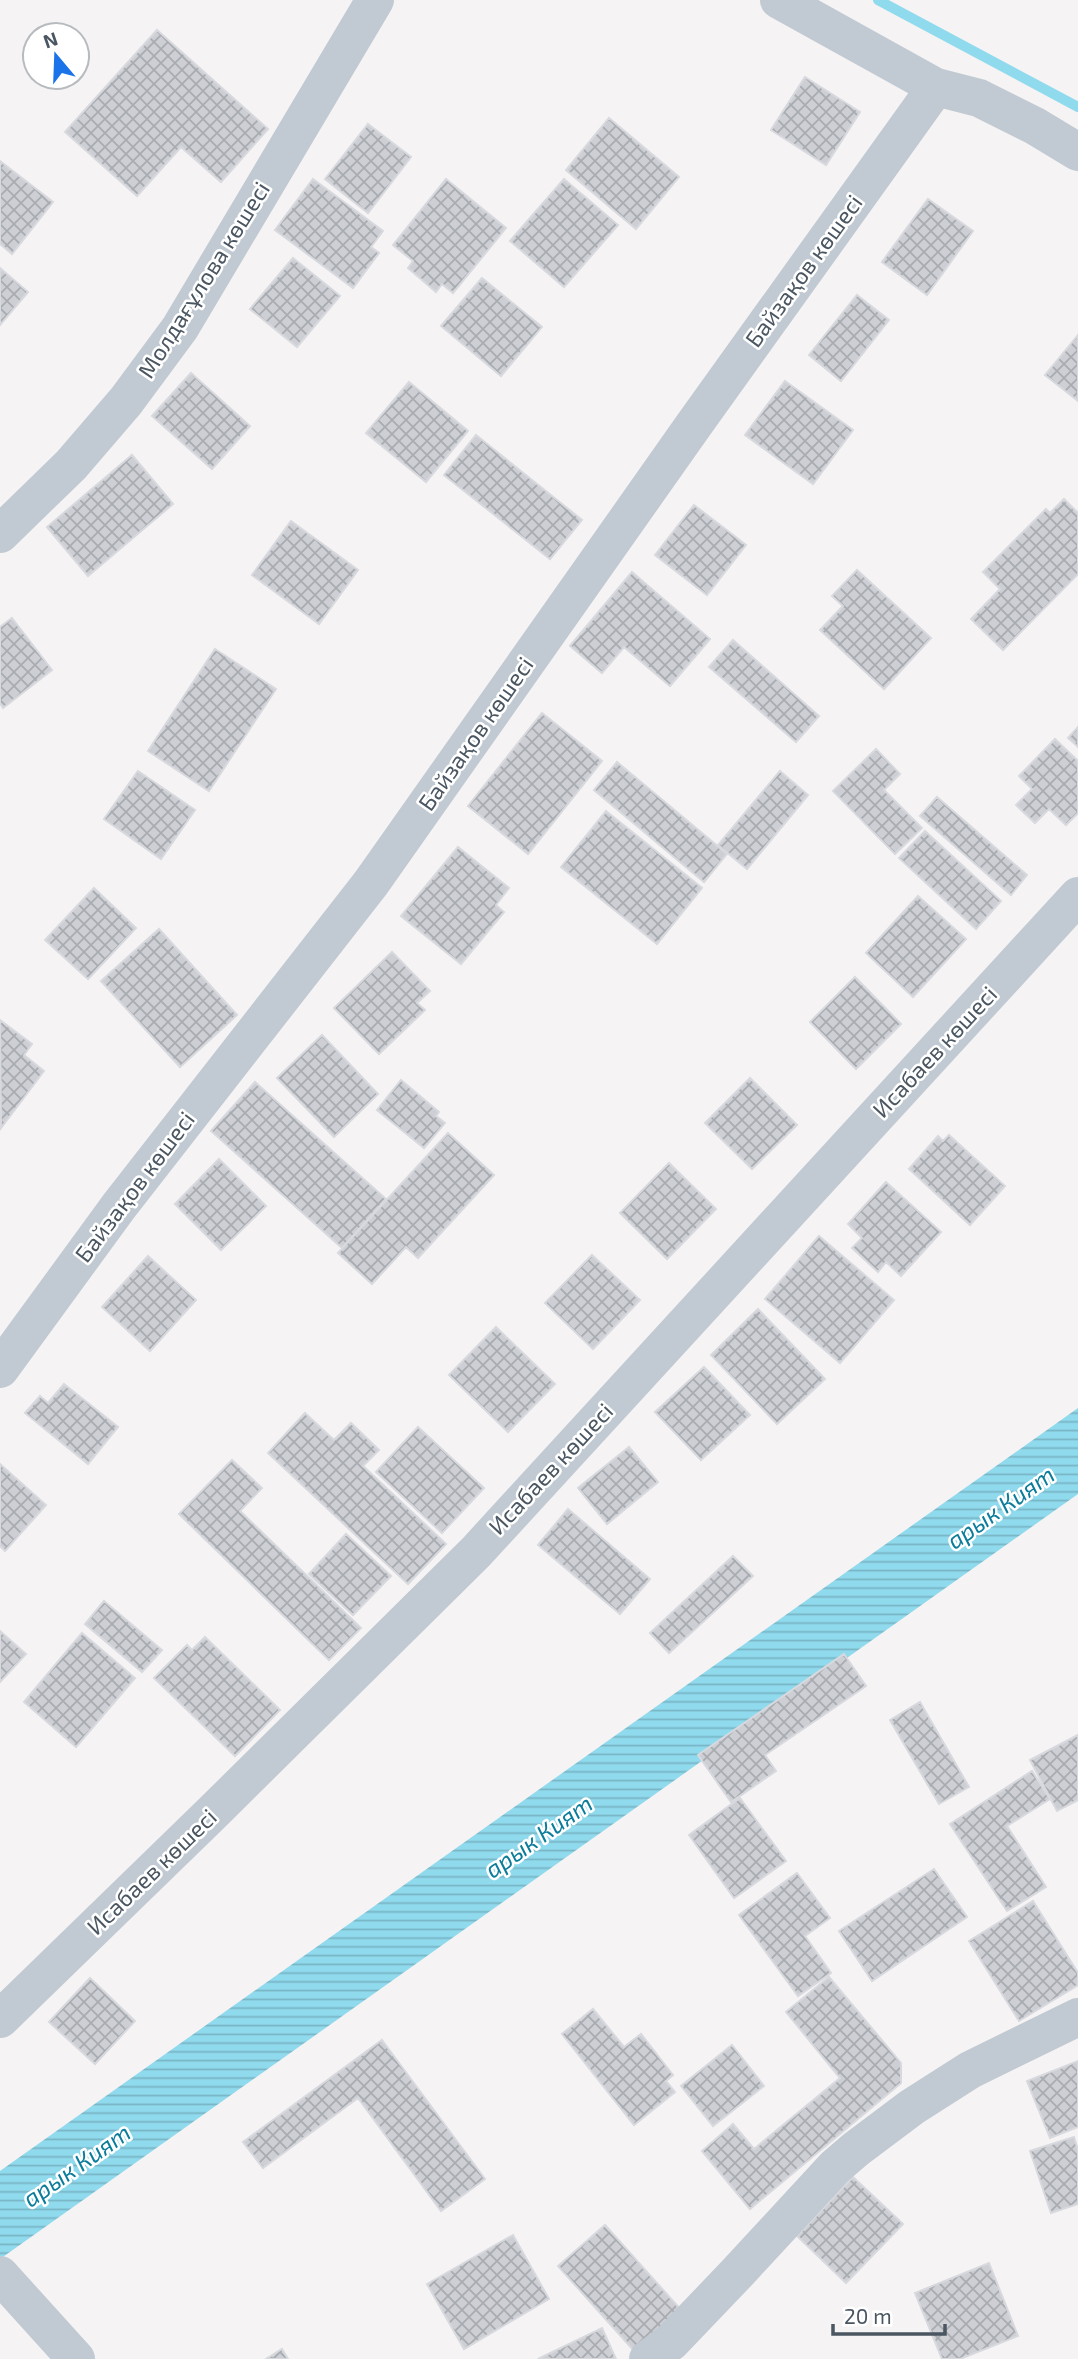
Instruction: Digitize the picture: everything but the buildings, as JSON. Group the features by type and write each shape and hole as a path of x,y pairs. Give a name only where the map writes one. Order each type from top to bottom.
{"street":[{"name":"Молдағұлова көшесі","path":"0,534 71,465 126,401 180,328 375,0"},
{"path":"779,0 936,87 979,98 1035,126 1078,152"},
{"name":"Байзақов көшесі","path":"0,1369 119,1206 371,883 936,87"},
{"name":"Исабаев көшесі","path":"0,2019 475,1552 1078,896"},
{"path":"648,2359 671,2342 835,2166 856,2149 912,2107 970,2070 1078,2017"},
{"path":"0,2275 76,2359"}],"water":[{"name":"арык Кият","path":"1078,1408 1078,1494 0,2259 0,2171"}],"waterway":[{"path":"878,0 1078,107"}]}
